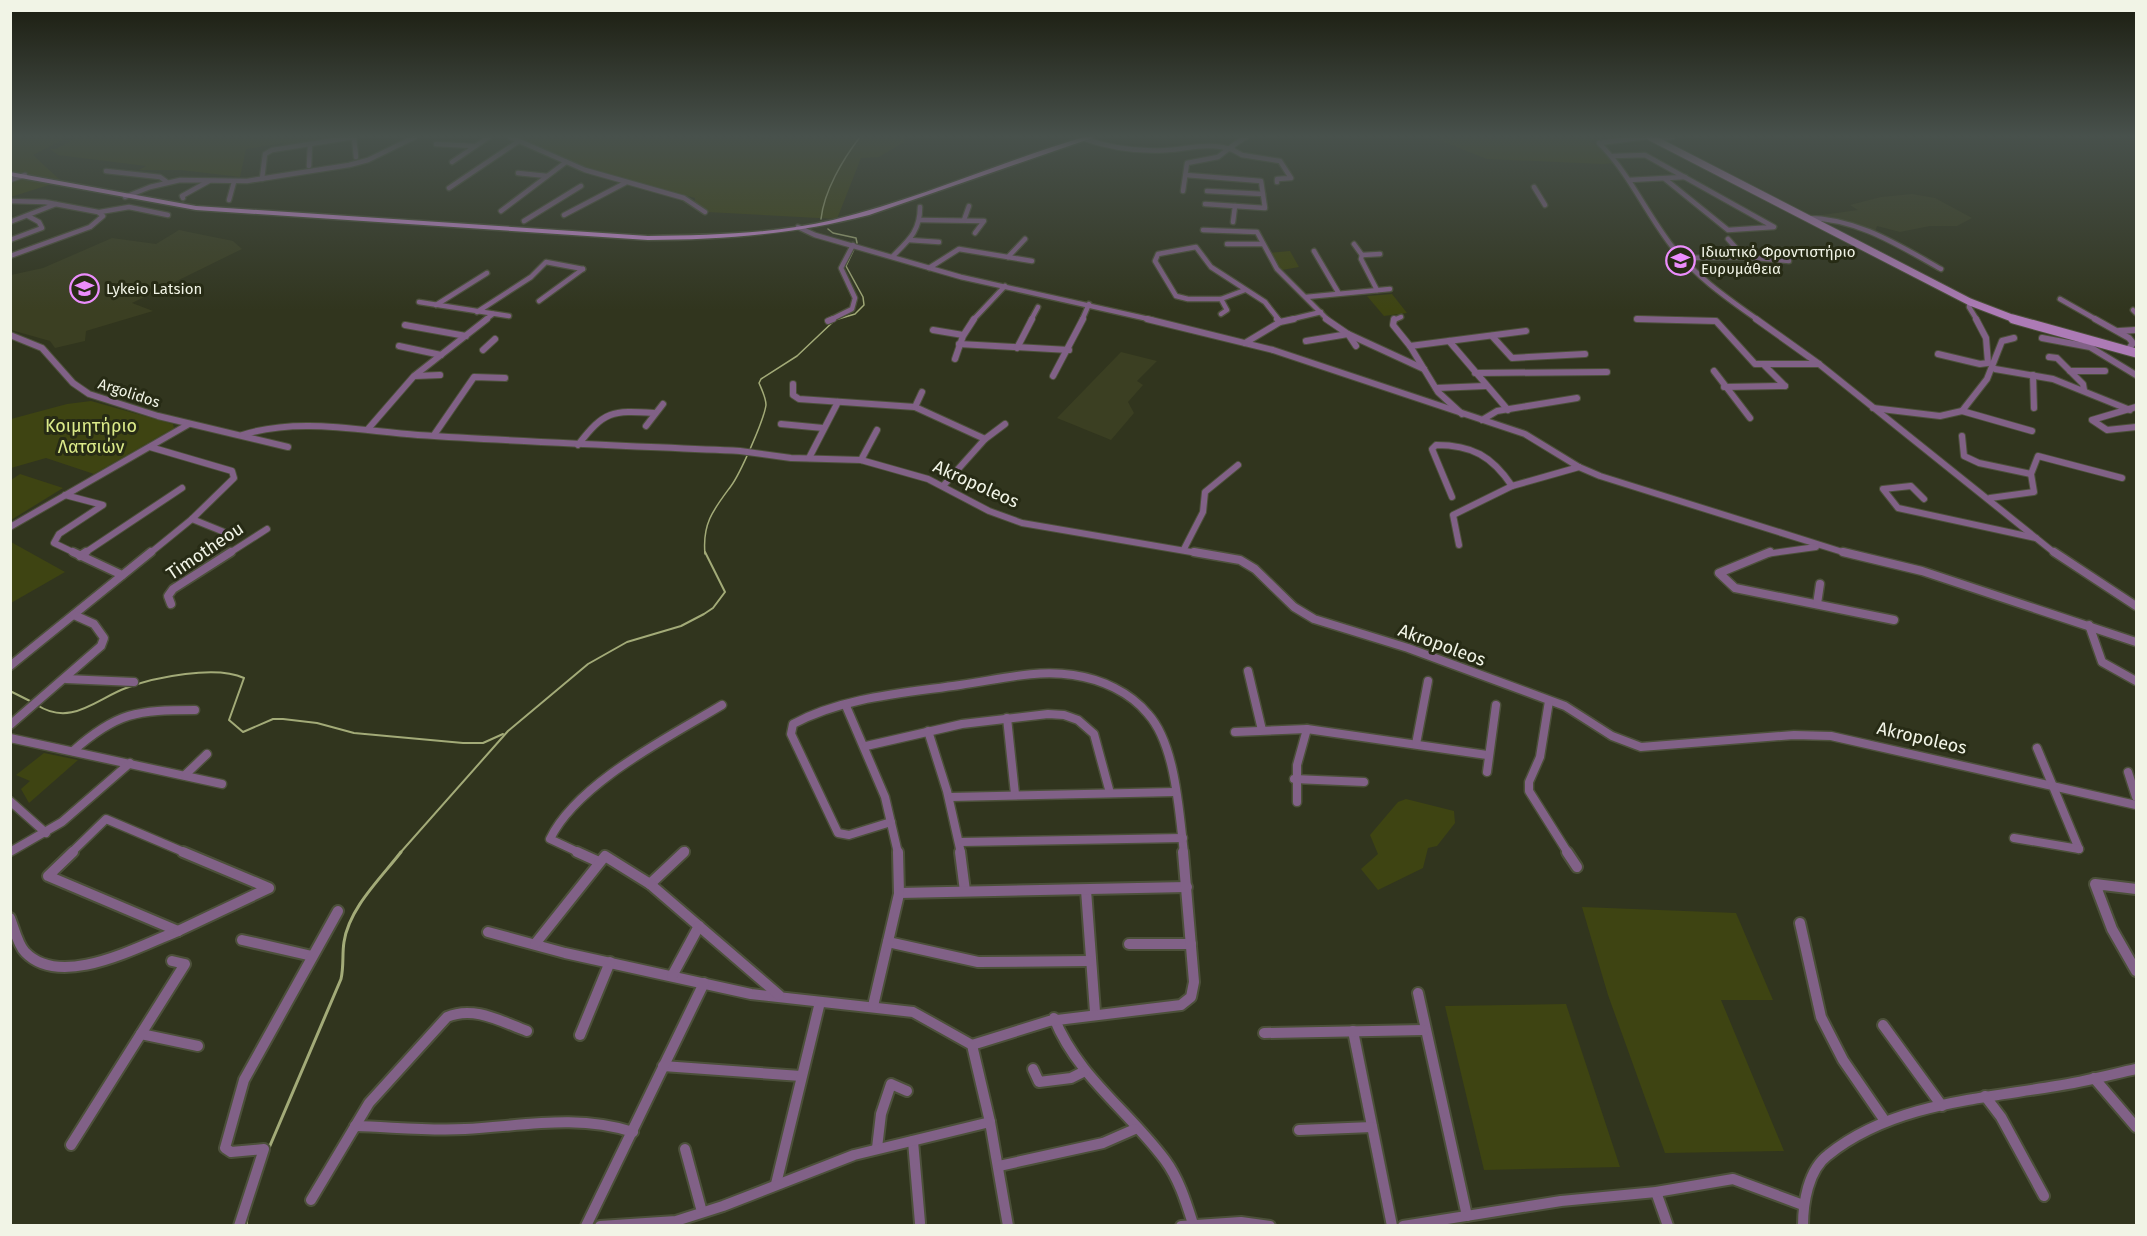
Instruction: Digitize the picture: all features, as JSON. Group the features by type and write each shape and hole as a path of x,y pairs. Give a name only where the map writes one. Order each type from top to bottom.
{"main road":[{"path":"120,195 216,210 648,238 700,238 800,228 871,211 920,195"},
{"path":"1761,195 1970,302 2022,322 2132,351"}],"street":[{"path":"127,196 131,195"},
{"path":"183,198 184,195"},
{"path":"229,200 230,195"},
{"path":"501,211 522,195"},
{"path":"524,221 567,195"},
{"path":"564,215 603,195"},
{"path":"671,195 684,198 705,212"},
{"path":"1205,204 1265,208 1263,195"},
{"path":"1539,195 1545,205"},
{"path":"1638,195 1671,245 1701,278 1728,300 1820,364 2086,575 2136,606"},
{"path":"1684,195 1728,230 1774,227 1716,195"},
{"path":"10,201 57,204 100,212 129,207 168,214"},
{"path":"10,222 57,204"},
{"path":"964,219 969,206"},
{"path":"1233,222 1235,206"},
{"path":"893,256 916,233 920,219 920,207"},
{"path":"10,256 92,226 102,218 100,212"},
{"path":"10,240 42,228 42,224 28,216"},
{"path":"1806,218 1822,216 1860,228 1941,269"},
{"path":"920,219 984,221 975,233"},
{"path":"800,228 815,235 929,268 1089,304 1245,343 1525,434 1579,467 1821,547 1922,571 2136,642"},
{"path":"1203,230 1257,232 1276,269 1321,312 1348,334 1425,370"},
{"path":"1008,257 1025,239"},
{"path":"1728,239 1744,257"},
{"path":"909,240 939,242"},
{"path":"1227,244 1263,244"},
{"path":"1354,244 1362,255 1362,262 1377,290"},
{"path":"828,321 852,309 855,298 839,272 840,265 856,246"},
{"path":"1245,290 1221,299 1188,299 1176,296 1155,261 1158,254 1196,247 1211,267 1265,302 1280,322"},
{"path":"929,268 959,249 1032,261"},
{"path":"1314,251 1338,292"},
{"path":"1362,255 1380,255"},
{"path":"1682,258 1744,257 1789,261"},
{"path":"477,312 531,277 546,262 583,269 539,301"},
{"path":"436,304 487,273"},
{"path":"955,359 963,335 977,312 1005,286"},
{"path":"1306,297 1338,292 1390,289"},
{"path":"1221,299 1227,310 1221,314"},
{"path":"2060,299 2117,331 2133,344 2132,351"},
{"path":"419,302 509,316"},
{"path":"1938,354 1980,364 1988,363 1987,335 1969,307 1970,302"},
{"path":"1053,376 1069,350 1089,304"},
{"path":"1017,348 1038,307"},
{"path":"1245,343 1280,322 1321,312"},
{"path":"368,429 414,376 493,314"},
{"path":"1401,317 1394,318 1393,325 1410,346 1436,388 1462,414"},
{"path":"1637,319 1716,321 1755,364 1820,364"},
{"path":"405,325 466,336"},
{"path":"933,330 963,335"},
{"path":"2117,331 2136,330"},
{"path":"1410,346 1526,331"},
{"path":"1306,341 1348,334"},
{"path":"1348,334 1356,346"},
{"name":"Argolidos","path":"10,335 42,348 73,383 86,393 189,424 288,447"},
{"path":"1492,336 1512,358 1585,354"},
{"path":"1873,408 1895,408 1942,417 1962,411 1982,390 1995,369 2002,340 2014,338"},
{"path":"2042,338 2090,347 2136,375"},
{"path":"483,350 495,339"},
{"path":"1449,341 1485,386 1508,410"},
{"path":"959,344 1069,350"},
{"path":"399,346 441,356"},
{"path":"2049,357 2057,358 2083,384 2084,390"},
{"path":"1724,387 1785,386 1763,364"},
{"path":"1995,369 2033,375 2084,390 2133,409"},
{"path":"1714,371 1749,418"},
{"path":"2070,371 2105,371"},
{"path":"1476,373 1607,372"},
{"path":"414,376 441,375"},
{"path":"2033,375 2034,408"},
{"path":"434,435 474,377 505,378"},
{"path":"792,384 793,395 799,399 915,407 985,439"},
{"path":"1436,388 1485,386"},
{"path":"915,407 922,392"},
{"path":"1482,420 1488,414 1577,398"},
{"path":"809,458 837,402"},
{"path":"646,426 663,404"},
{"path":"2133,409 2092,420 2107,430 2136,427"},
{"path":"1962,411 2032,430"},
{"path":"578,445 598,418 605,413 654,413"},
{"path":"10,526 189,424"},
{"path":"781,424 823,428"},
{"path":"943,486 985,439 1005,424"},
{"name":"Akropoleos","path":"242,435 255,430 323,426 578,445 748,452 861,460 902,471 943,486 989,511 1022,523 1070,533 1222,555 1246,563 1294,607 1324,623 1408,648 1549,701 1581,714 1619,741 1635,746 1821,735 2136,805"},
{"path":"861,460 877,430"},
{"path":"1962,436 1964,456 1979,463 2031,474"},
{"path":"1452,497 1432,449 1436,445 1454,446 1484,453 1497,463 1512,486"},
{"path":"10,666 192,519 229,484 234,472 150,447"},
{"path":"1990,498 2034,492 2031,474 2038,456 2122,478"},
{"path":"1184,549 1203,512 1205,492 1238,465"},
{"path":"1460,545 1453,515 1512,486 1579,467"},
{"path":"1924,499 1911,486 1883,489 1898,508 2038,538"},
{"path":"80,556 182,488"},
{"path":"65,495 103,505 54,539 57,546 122,575"},
{"name":"Timotheou","path":"192,519 224,532"},
{"name":"Timotheou","path":"171,604 168,596 173,589 267,529"},
{"path":"1821,547 1770,552 1719,573 1734,588 1894,620"},
{"path":"1817,604 1820,584"},
{"path":"10,725 96,653 103,642 103,634 98,627 74,615"},
{"path":"2088,625 2097,658 2104,666 2136,681"},
{"path":"1248,671 1262,730"},
{"path":"891,822 849,836 838,833 791,734 791,727 798,721 888,696 1032,675 1057,674 1084,677 1124,693 1150,716 1166,746 1183,838 1194,988 1191,998 1185,1004 1054,1018 1016,1028 972,1045"},
{"path":"66,679 134,682"},
{"path":"1416,744 1428,681"},
{"path":"1549,701 1540,758 1529,782 1529,791 1577,867"},
{"path":"599,862 550,839 551,831 571,809 618,770 722,705"},
{"path":"1487,772 1487,755 1496,705"},
{"path":"846,706 866,746 891,822 898,853 899,893 873,1005"},
{"path":"73,751 102,726 123,715 146,710 195,710"},
{"path":"866,746 928,731 1007,718 1060,715 1085,725 1098,741 1110,793"},
{"path":"1007,718 1013,757 1015,794"},
{"path":"1297,802 1294,779 1297,756 1307,729"},
{"path":"1235,732 1307,729 1487,755"},
{"path":"928,731 951,797 961,842 965,891"},
{"path":"10,738 222,784"},
{"path":"2014,838 2079,849 2037,748"},
{"path":"185,775 207,754"},
{"path":"10,852 46,833 130,763"},
{"path":"2128,772 2136,797"},
{"path":"1294,779 1364,782"},
{"path":"951,797 1175,792"},
{"path":"10,801 46,833"},
{"path":"10,918 24,952 49,966 85,967 178,931 269,888 106,819 48,876 178,931"},
{"path":"961,842 1183,838"},
{"path":"650,884 686,851"},
{"path":"535,944 605,855 650,884 778,995"},
{"path":"2136,889 2095,884 2112,929 2136,971"},
{"path":"899,893 1187,887"},
{"path":"1086,890 1095,1012"},
{"path":"238,1226 264,1149 231,1152 226,1150 224,1145 238,1110 246,1075 338,911"},
{"path":"1800,923 1821,1017 1843,1060 1885,1121"},
{"path":"672,976 699,926"},
{"path":"488,932 751,994 873,1005 913,1012 972,1045 999,1166 1008,1226"},
{"path":"242,940 312,956"},
{"path":"888,942 978,962 1090,961"},
{"path":"1129,944 1191,944"},
{"path":"71,1145 185,964 172,961"},
{"path":"580,1035 610,962"},
{"path":"586,1226 704,983"},
{"path":"1418,993 1424,1030 1467,1216"},
{"path":"776,1184 820,1002"},
{"path":"311,1200 373,1098 447,1017 455,1011 466,1011 527,1031"},
{"path":"1054,1018 1064,1044 1135,1129 1159,1153 1171,1171 1181,1190 1187,1225 1242,1222 1270,1226"},
{"path":"1883,1025 1942,1106"},
{"path":"1264,1033 1424,1030"},
{"path":"1353,1031 1392,1226"},
{"path":"141,1034 198,1046"},
{"path":"663,1066 801,1076"},
{"path":"1803,1226 1803,1205 1811,1181 1826,1156 1885,1121 1985,1096 2094,1078 2136,1068"},
{"path":"1034,1069 1039,1082 1071,1078 1085,1071"},
{"path":"2094,1078 2136,1127"},
{"path":"877,1148 880,1114 891,1084 907,1091"},
{"path":"1985,1096 2001,1117 2044,1196"},
{"path":"354,1126 446,1130 542,1122 598,1121 633,1132"},
{"path":"600,1226 660,1223 702,1212 877,1148 990,1122"},
{"path":"1299,1130 1372,1127"},
{"path":"999,1166 1039,1154 1114,1140 1135,1129"},
{"path":"913,1141 920,1223"},
{"path":"685,1149 702,1212"},
{"path":"1403,1226 1561,1201 1656,1192 1733,1179 1803,1205"},
{"path":"1656,1192 1668,1226"}],"shaded area":[{"path":"1916,195 1935,198 1972,218 1957,226 1930,226 1900,232 1877,226 1875,232 1822,215 1858,210 1850,205 1881,197"},
{"name":"Lykeio Latsion","path":"179,230 233,241 242,249 132,303 153,311 86,331 85,341 55,348 50,341 11,330 11,275 43,268 112,238 156,244"},
{"path":"1121,352 1157,361 1137,381 1143,385 1128,402 1134,413 1111,440 1057,418"}],"green space":[{"path":"683,195 847,195 837,219 707,212 695,203 695,198"},
{"path":"1290,251 1299,267 1282,270 1268,253"},
{"path":"1392,294 1407,313 1384,316 1367,296"},
{"name":"Κοιμητήριο Λατσιών","path":"91,401 173,424 174,428 94,474 46,458 11,468 11,419 67,404"},
{"path":"20,474 63,488 11,520 11,480"},
{"path":"11,542 65,572 11,603"},
{"path":"44,753 78,760 29,803 21,789 30,781 16,775"},
{"path":"1406,799 1454,811 1455,823 1437,846 1428,848 1423,868 1378,890 1361,869 1378,854 1370,835 1398,802"},
{"path":"1582,907 1736,913 1773,1000 1721,1000 1784,1151 1665,1153 1608,995"},
{"path":"1566,1004 1620,1167 1484,1170 1445,1006"}],"waterway":[{"path":"821,219 827,195"},
{"path":"705,552 705,534 710,517 735,480 764,412 766,402 759,383 761,379 797,356 835,320 855,314 864,305 863,297 846,266 857,243 856,238 833,233 828,229"},
{"path":"400,853 508,731 588,664 627,642 681,626 713,608 725,592 705,552"},
{"path":"37,705 49,711 72,712 138,684 185,674 218,673 244,678 229,720 243,732 273,719 283,719 317,723 354,733 463,743 483,743 503,734"},
{"path":"10,691 32,702"},
{"path":"269,1148 341,979 344,942 352,917 367,894 401,852"},
{"path":"246,1226 247,1217"}],"place":[{"name":"Ιδιωτικό Φροντιστήριο Ευρυμάθεια","path":"1680,261"},
{"name":"Lykeio Latsion","path":"85,289"}]}
